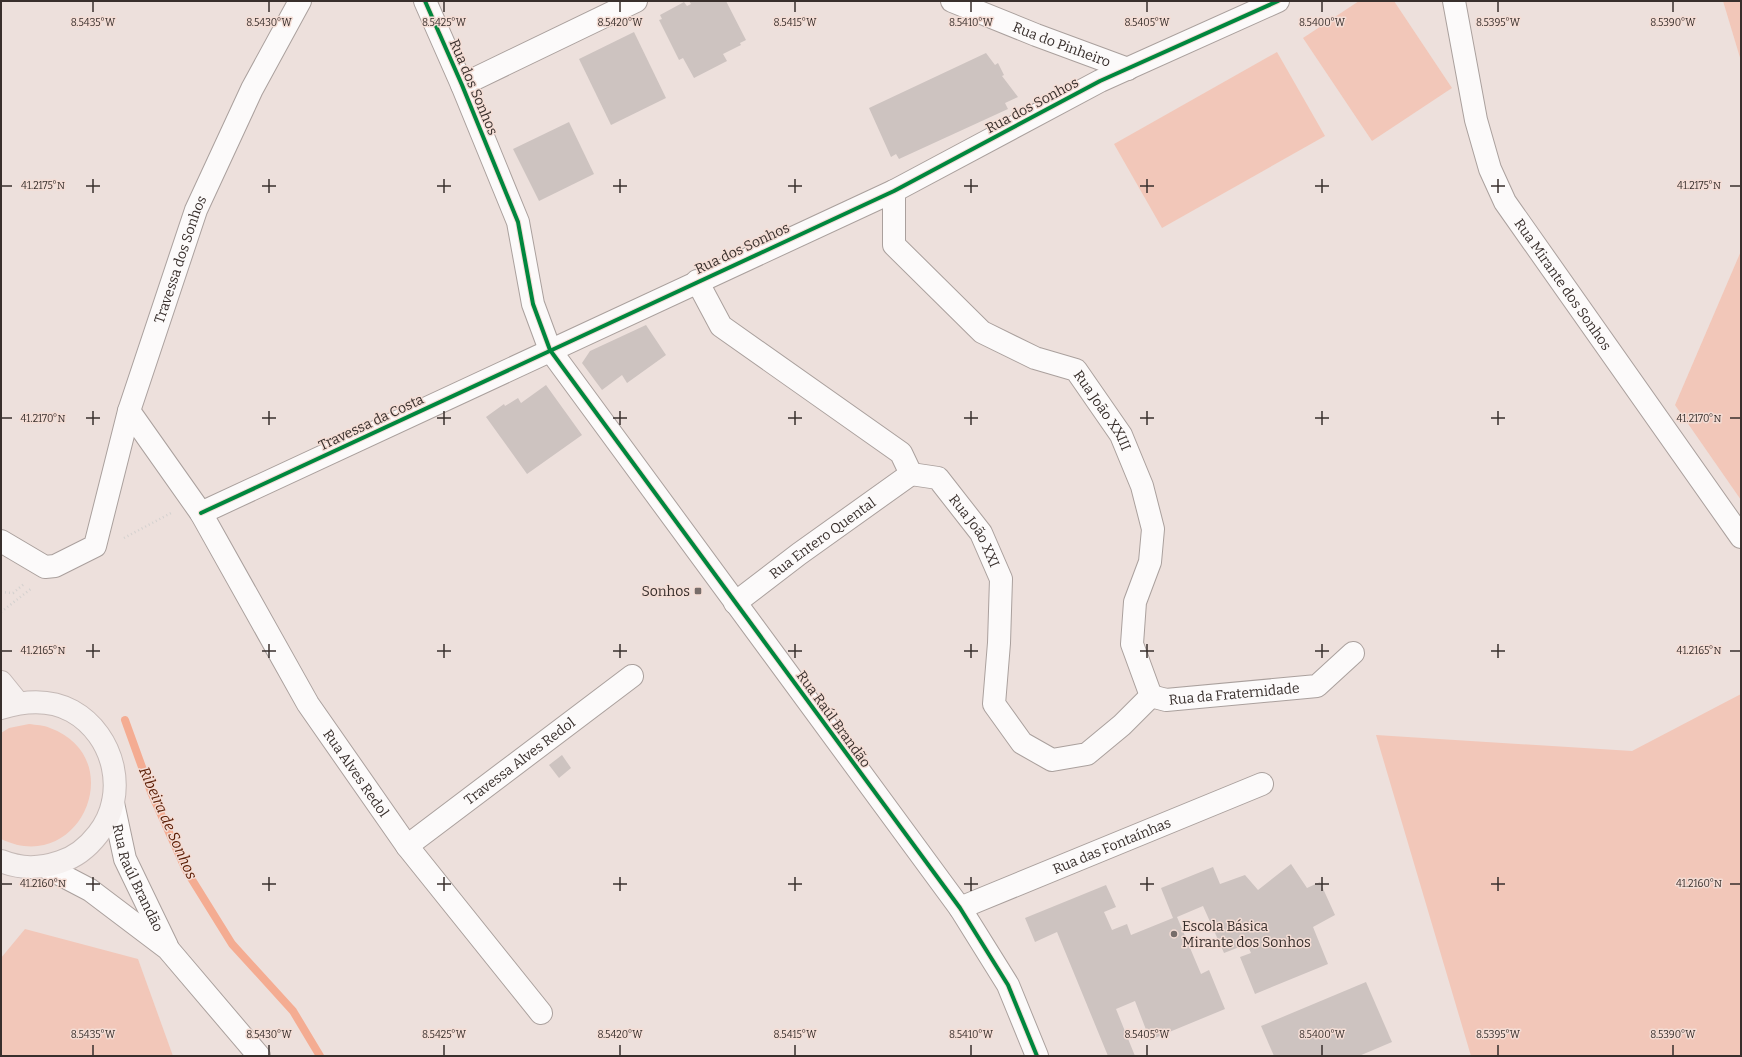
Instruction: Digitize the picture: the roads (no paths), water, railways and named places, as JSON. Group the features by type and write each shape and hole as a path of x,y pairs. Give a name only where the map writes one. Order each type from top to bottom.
{"main road":[{"path":"1,682 10,705 45,703 71,711 93,727 108,750 115,776 113,803 105,826 90,845 69,859 46,867 30,868 5,866"}],"street":[{"name":"Travessa dos Sonhos","path":"1,541 45,567 55,566 95,546 128,412 196,210 252,89 300,1"},
{"name":"Rua dos Sonhos","path":"425,1 518,222 533,304 550,350 894,191 1100,81 1278,1"},
{"path":"462,86 636,1"},
{"name":"Rua do Pinheiro","path":"952,1 1036,35 1128,69"},
{"name":"Rua Mirante dos Sonhos","path":"1454,1 1476,120 1490,169 1505,202 1741,536"},
{"name":"Rua João XXIII","path":"894,191 894,245 982,332 1034,358 1076,370 1121,435 1142,486 1153,529 1150,562 1135,602 1132,644 1152,696"},
{"path":"697,281 721,326 901,453 911,474"},
{"name":"Travessa da Costa","path":"201,513 550,350"},
{"name":"Rua Raúl Brandão","path":"550,350 960,908 1008,985 1037,1056"},
{"path":"128,412 201,513"},
{"name":"Rua João XXI","path":"911,474 938,478 981,533 1001,579 999,643 994,704 1022,743 1052,760 1086,754 1122,725 1152,696"},
{"name":"Rua Entero Quental","path":"735,603 799,554 911,474"},
{"name":"Rua Alves Redol","path":"201,513 308,704 407,846 541,1013"},
{"name":"Rua da Fraternidade","path":"1152,696 1166,700 1317,686 1353,653"},
{"name":"Travessa Alves Redol","path":"407,846 632,676"},
{"name":"Rua das Fontaínhas","path":"960,908 1262,784"},
{"name":"Rua Raúl Brandão","path":"113,803 125,859 168,949"},
{"name":"Rua Raúl Brandão","path":"46,867 90,890 168,949 259,1056"}],"waterway":[{"name":"Ribeira de Sonhos","path":"125,720 151,792 186,870 232,944 293,1011 320,1056"}],"place":[{"name":"Sonhos","path":"698,591"},
{"name":"Escola Básica Mirante dos Sonhos","path":"1174,934"}]}
